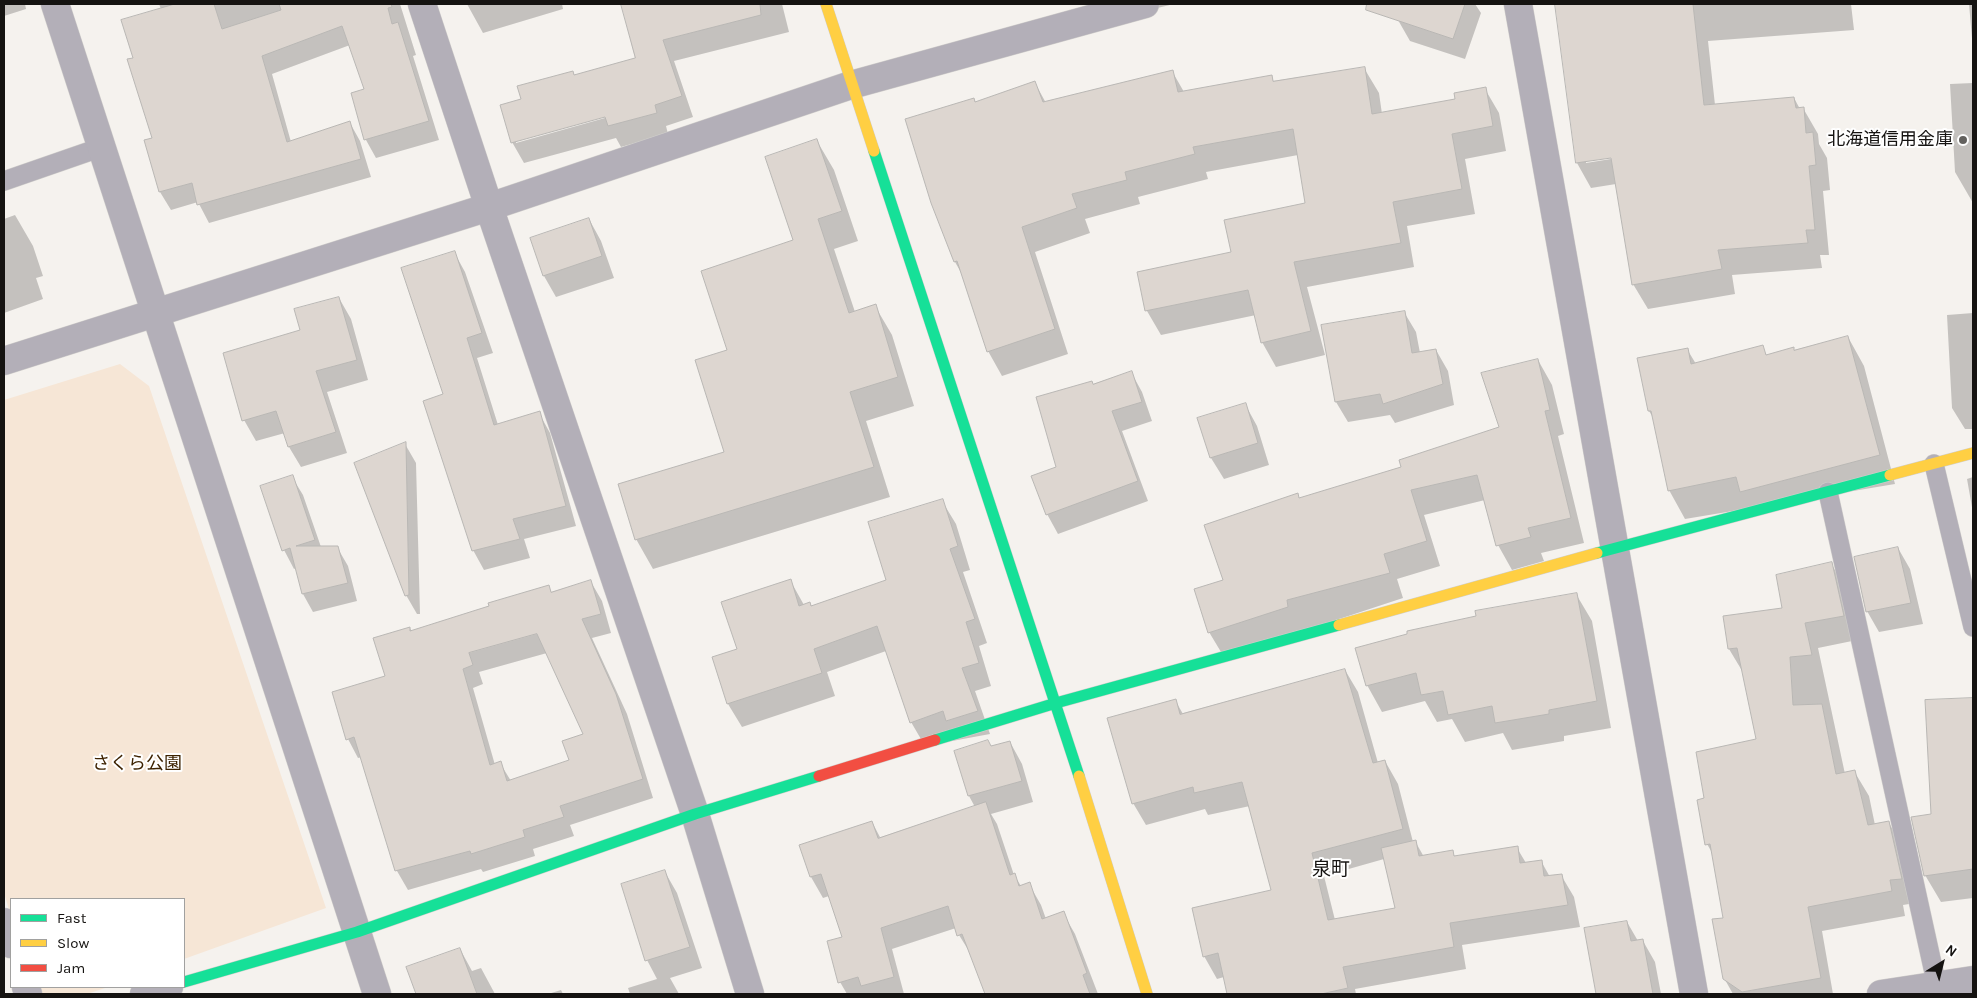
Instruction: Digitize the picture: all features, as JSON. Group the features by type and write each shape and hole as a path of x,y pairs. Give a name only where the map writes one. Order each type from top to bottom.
{"street":[{"path":"55,4 377,994"},
{"path":"422,4 489,208 695,814 750,994"},
{"path":"826,4 851,85 1056,703 1147,994"},
{"path":"4,361 156,311 489,208 851,85 1145,4"},
{"path":"1518,4 1694,994"},
{"path":"185,982 357,932 695,814 1056,703 1615,548 1973,453"},
{"path":"4,922 10,941"},
{"path":"1881,994 1973,980"},
{"path":"144,994 165,988"}],"lane":[{"path":"4,181 102,147"},
{"path":"1934,464 1973,627"},
{"path":"1828,492 1937,986"}],"green space":[{"name":"さくら公園","path":"120,364 149,386 326,908 185,959 185,898 10,898 10,913 4,893 4,400"},
{"path":"34,988 105,988 87,994 36,994"}],"building":[{"path":"175,4 214,4 222,29 281,10 279,4 391,4 392,7 388,8 392,24 398,22 429,121 364,140 351,93 364,89 342,26 262,56 287,142 350,121 361,159 197,205 192,183 159,192 144,140 152,138 127,59 133,58 121,20"},
{"path":"621,4 760,4 761,15 663,40 682,96 655,105 657,113 608,126 605,117 511,143 500,105 521,99 517,86 573,71 574,75 635,58"},
{"path":"1367,4 1465,4 1453,39 1366,10"},
{"path":"1555,4 1693,4 1704,105 1794,97 1796,108 1804,107 1806,133 1813,132 1816,165 1809,166 1815,230 1806,230 1808,243 1718,250 1722,269 1632,285 1611,158 1576,163"},
{"path":"1365,67 1372,114 1455,99 1454,93 1486,87 1493,126 1452,134 1462,189 1393,202 1401,243 1294,262 1311,331 1261,343 1248,290 1145,311 1137,272 1231,252 1224,220 1305,203 1293,129 1193,147 1195,154 1125,172 1127,180 1072,194 1077,208 1022,227 1055,329 987,352 957,261 954,262 931,203 905,119 974,98 975,102 1035,81 1043,102 1173,70 1178,92 1272,75 1273,81"},
{"path":"817,139 842,211 818,219 849,313 876,304 898,377 850,392 874,467 635,540 618,484 724,452 695,360 727,350 701,271 793,240 765,157"},
{"path":"589,218 602,256 543,276 530,238"},
{"path":"455,251 482,333 467,338 494,425 540,411 566,506 513,519 520,539 472,551 423,401 443,394 401,268"},
{"path":"339,297 357,360 316,371 336,432 288,447 276,411 242,421 223,353 300,330 294,309"},
{"path":"1405,311 1412,353 1436,349 1443,384 1383,404 1380,394 1335,402 1321,325"},
{"path":"1848,336 1880,455 1740,492 1736,477 1668,491 1651,411 1648,411 1637,358 1688,348 1691,364 1763,345 1766,355"},
{"path":"1538,359 1550,410 1545,411 1571,518 1528,528 1531,537 1496,546 1477,475 1411,490 1427,541 1384,554 1390,573 1287,600 1288,607 1208,633 1194,589 1223,580 1204,525 1298,493 1299,498 1401,467 1399,460 1499,427 1481,373"},
{"path":"1132,371 1142,402 1112,411 1138,481 1046,515 1031,476 1056,467 1036,397 1092,381 1093,384"},
{"path":"1246,403 1258,443 1210,458 1197,418"},
{"path":"406,442 409,595 405,596 354,463"},
{"path":"293,475 315,540 296,546 338,546 348,583 302,594 290,548 282,551 260,486"},
{"path":"943,499 958,546 950,549 975,619 966,622 979,663 962,668 978,711 946,721 943,711 910,723 877,626 814,649 822,673 727,704 712,657 737,649 721,602 791,579 799,606 810,602 811,606 886,580 868,522"},
{"path":"1898,547 1911,603 1866,612 1854,557"},
{"path":"1832,562 1844,616 1805,623 1812,655 1790,657 1793,705 1822,704 1836,774 1855,770 1868,825 1889,821 1902,879 1890,880 1892,891 1808,907 1821,978 1742,992 1723,979 1712,919 1723,918 1710,844 1705,845 1697,800 1704,798 1696,752 1756,739 1737,648 1728,649 1723,616 1782,608 1776,575"},
{"path":"591,580 601,614 582,619 616,694 643,779 560,806 564,817 523,830 525,837 471,854 470,851 395,871 354,737 346,740 332,692 385,676 373,638 410,627 410,631 489,606 488,603 549,585 551,592","holes":["537,634 583,734 562,741 569,760 507,781 501,761 490,765 463,669 473,665 469,653"]},
{"path":"1577,593 1597,701 1549,710 1549,714 1495,723 1492,706 1448,715 1443,691 1421,695 1416,673 1366,686 1355,648 1407,634 1407,631 1476,616 1475,611"},
{"path":"1345,669 1373,763 1385,760 1403,829 1312,853 1328,920 1395,908 1381,848 1416,840 1419,856 1453,850 1454,856 1518,846 1520,863 1542,860 1544,876 1562,874 1568,905 1450,923 1454,947 1343,967 1348,988 1321,994 1227,994 1218,953 1203,957 1192,908 1271,890 1242,782 1194,793 1193,787 1132,804 1107,718 1176,699 1180,714"},
{"path":"1973,698 1973,869 1924,876 1911,817 1931,814 1925,700"},
{"path":"988,740 991,746 1010,741 1022,781 968,796 954,751"},
{"path":"986,802 1010,875 1015,873 1019,886 1030,882 1042,919 1064,911 1087,973 1083,975 1090,994 985,994 962,934 957,936 948,906 881,928 894,977 861,986 858,977 838,983 827,941 842,937 821,874 810,877 799,845 872,821 878,838"},
{"path":"665,870 690,947 645,961 621,884"},
{"path":"1627,921 1631,941 1643,939 1653,994 1596,994 1584,928"},
{"path":"460,948 477,994 416,994 406,967"}],"traffic: fast":[{"path":"874,151 1079,776"},
{"path":"1597,553 1890,475"},
{"path":"935,740 1056,703 1339,625"},
{"path":"185,982 357,932 695,814 819,776"}],"traffic: slow":[{"path":"826,4 874,151"},
{"path":"1890,475 1973,453"},
{"path":"1339,625 1597,553"},
{"path":"1079,776 1147,994"}],"traffic: jam":[{"path":"819,776 935,740"}],"place":[{"name":"北海道信用金庫","path":"1963,140"}],"district":[{"name":"泉町","path":"1331,870"}]}
